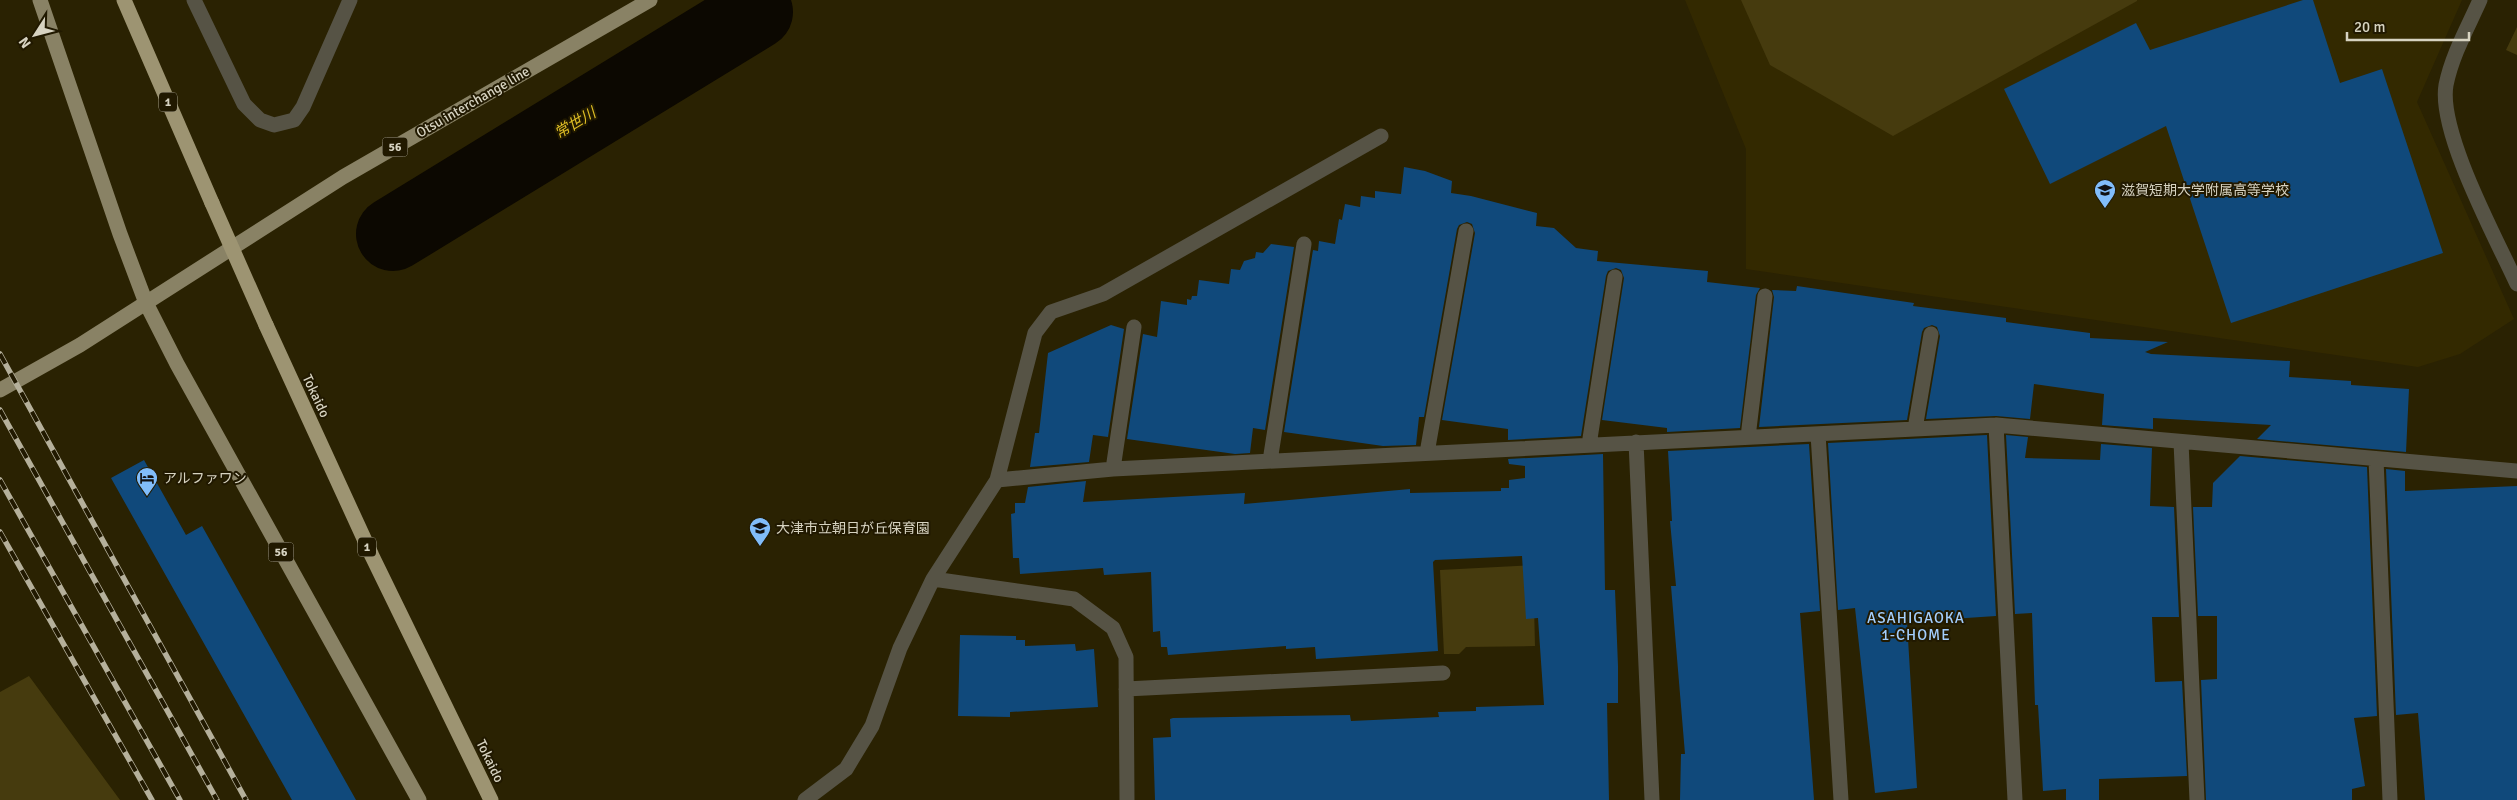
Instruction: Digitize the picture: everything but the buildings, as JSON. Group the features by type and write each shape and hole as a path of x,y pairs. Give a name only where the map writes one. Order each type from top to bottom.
{"highway":[{"name":"Tokaido","path":"124,0 266,325 372,556 491,800"}],"main road":[{"path":"40,0 120,234 146,303"},
{"name":"Otsu interchange line","path":"0,390 80,345 343,177 650,0"},
{"name":"56","path":"146,303 177,364 419,800"}],"street":[{"path":"194,0 244,104 260,120 274,125 294,120 303,107 350,0"},
{"path":"2480,0 2461,42 2446,85 2446,111 2455,146 2517,284"},
{"path":"805,800 846,769 872,726 900,648 933,578 997,480 1035,333 1051,312 1103,294 1381,136"},
{"path":"1427,453 1466,231"},
{"path":"1270,461 1304,244"},
{"path":"1589,445 1615,278"},
{"path":"1748,437 1765,296"},
{"path":"1113,469 1134,327"},
{"path":"1914,428 1931,334"},
{"path":"997,480 1113,469 1996,425 2517,471"},
{"path":"1996,425 2015,800"},
{"path":"1818,434 1841,800"},
{"path":"1636,442 1652,800"},
{"path":"2181,442 2197,800"},
{"path":"2376,459 2390,800"},
{"path":"933,578 1074,599 1113,628 1126,657 1127,800"},
{"path":"1126,689 1443,673"}],"shaded area":[{"name":"滋賀短期大学附属高等学校","path":"1685,0 2462,0 2417,102 2514,319 2460,354 2418,367 1746,269 1746,149"},
{"path":"1741,0 2137,1 1893,136 1770,65"},
{"path":"2517,27 2517,55 2506,50"},
{"path":"1533,565 1535,646 1466,647 1459,654 1444,654 1440,570"},
{"path":"29,676 120,800 0,800 0,692"}],"waterway":[{"name":"常世川","path":"393,234 756,12"}],"railway":[{"path":"0,354 246,800"},
{"path":"0,410 217,800"},
{"path":"0,480 180,800"},
{"path":"0,532 152,800"}],"place":[{"name":"滋賀短期大学附属高等学校","path":"2105,209"},
{"name":"アルファワン","path":"147,497"},
{"name":"大津市立朝日が丘保育園","path":"760,547"}],"district":[{"name":"ASAHIGAOKA 1-CHOME","path":"1916,626"}]}
